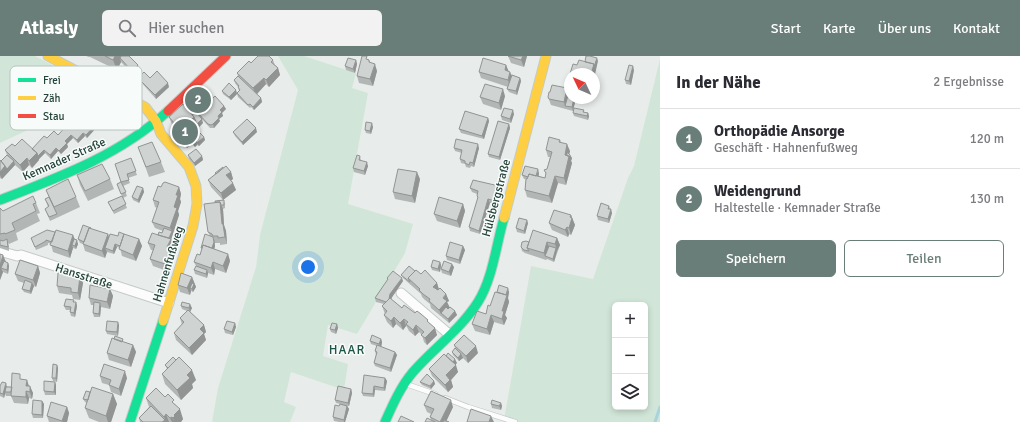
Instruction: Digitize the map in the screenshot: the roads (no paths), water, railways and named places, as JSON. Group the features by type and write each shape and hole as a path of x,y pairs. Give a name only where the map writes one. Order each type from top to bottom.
{"street":[{"name":"Hahnenfußweg","path":"48,56 67,66"},
{"name":"Kemnader Straße","path":"0,200 89,164 141,134 174,106 226,56"},
{"name":"Hülsbergstraße","path":"385,422 404,383 468,315 478,302 490,277 496,247 546,56"},
{"name":"Hahnenfußweg","path":"130,422 193,226 197,199 196,186 189,167 162,134 156,121 146,107 142,105"},
{"name":"Hansstraße","path":"0,251 17,256 21,255 169,303"},
{"path":"401,293 450,335"}],"lane":[{"path":"404,383 468,407 515,422"}],"waterway":[{"path":"655,422 660,407"}],"place":[{"name":"Weidengrund","path":"198,100"},
{"name":"Orthopädie Ansorge","path":"185,132"}],"district":[{"name":"HAAR","path":"347,349"}]}
